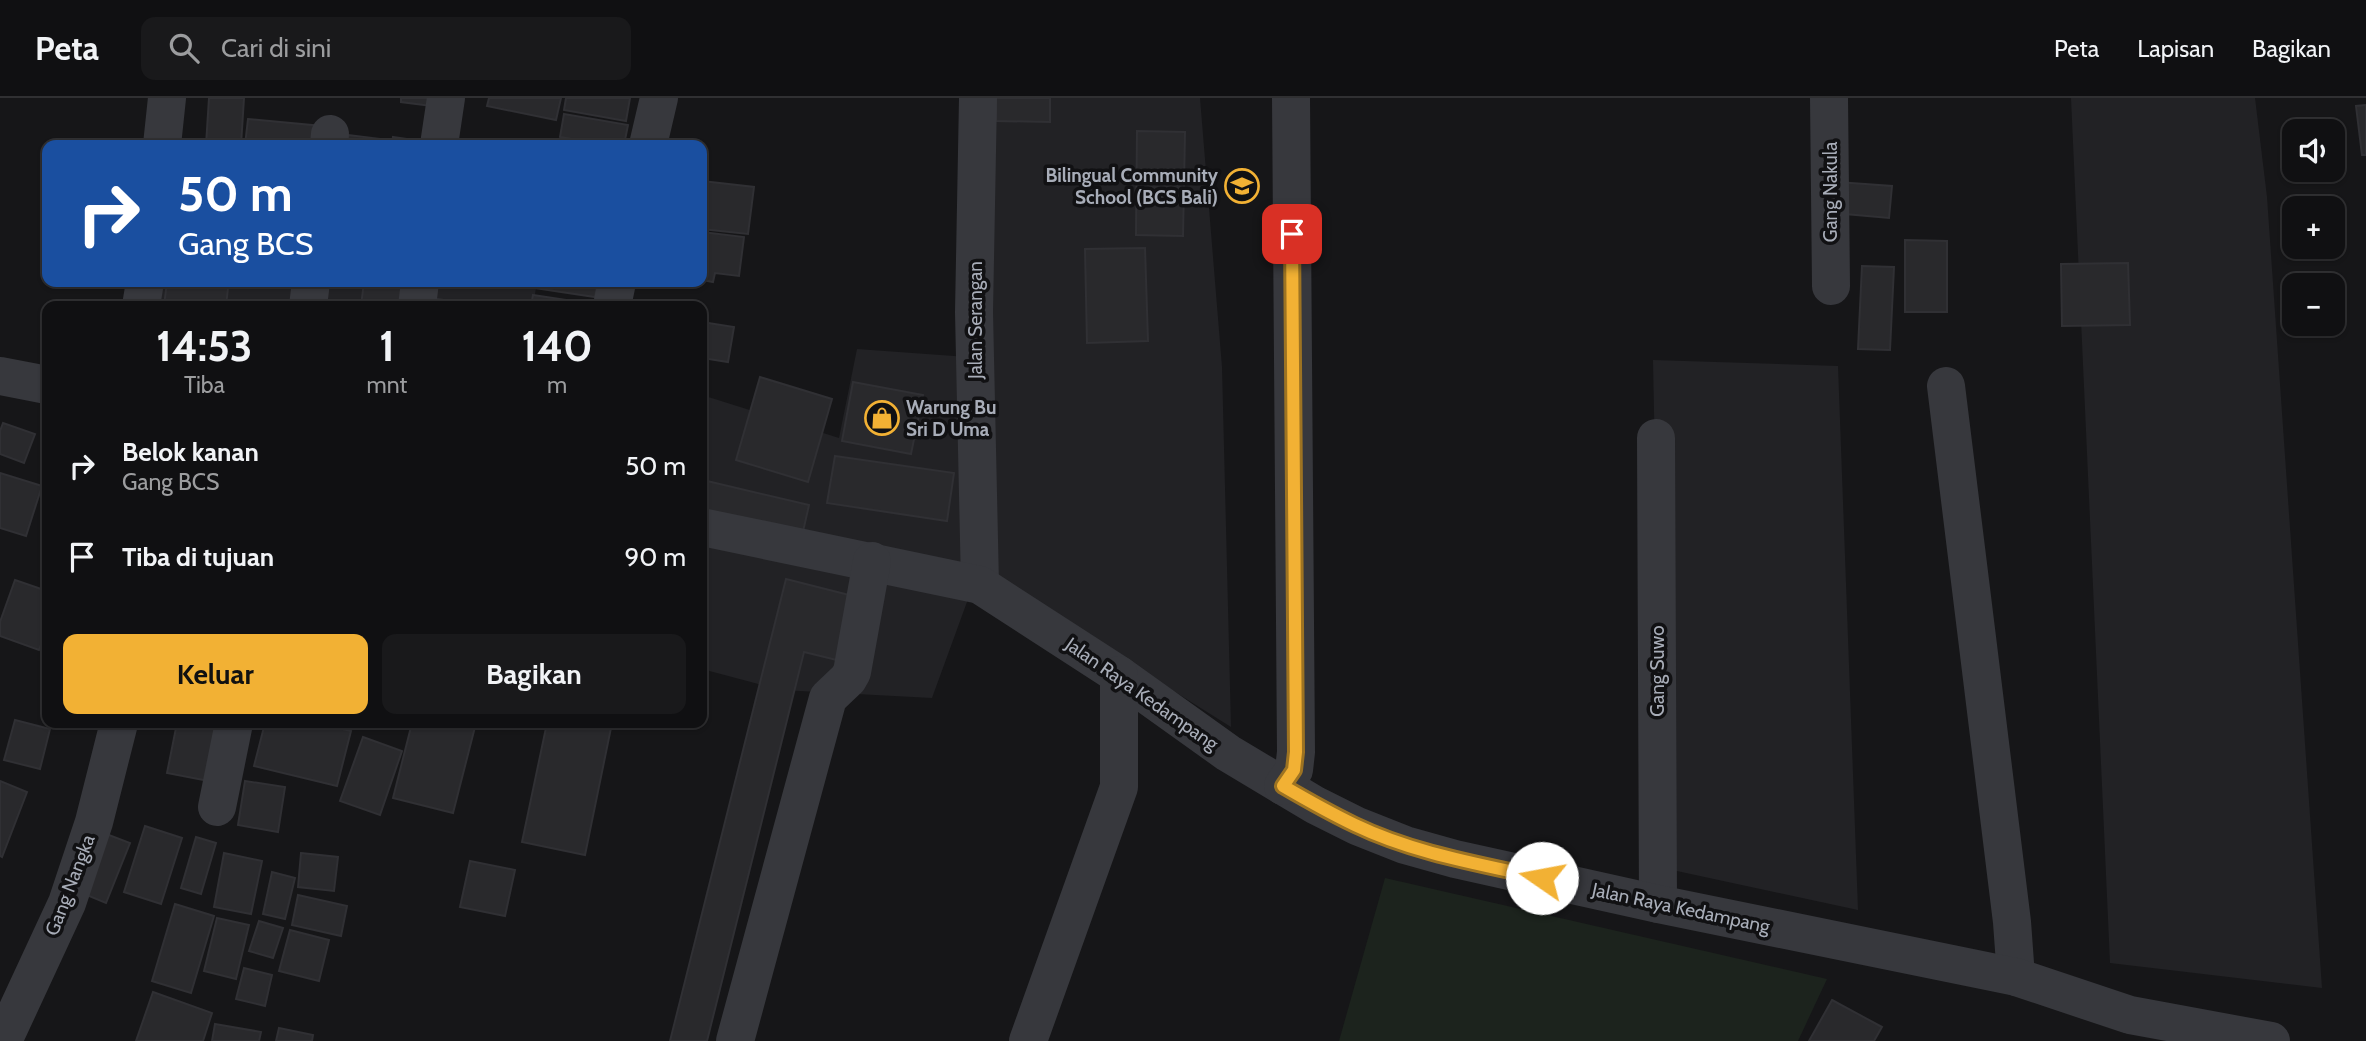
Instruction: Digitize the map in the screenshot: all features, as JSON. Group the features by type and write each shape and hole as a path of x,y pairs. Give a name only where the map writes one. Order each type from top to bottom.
{"street":[{"path":"163,140 167,98"},
{"path":"440,140 446,98"},
{"path":"649,140 659,98"},
{"name":"Jalan Serangan","path":"978,98 974,312 980,585"},
{"path":"1283,786 1294,770 1296,752 1291,98"},
{"name":"Gang Nakula","path":"1829,98 1831,286"},
{"path":"0,376 42,384"},
{"path":"1946,386 2012,922 2016,977"},
{"name":"Gang Suwo","path":"1656,438 1658,904"},
{"name":"Jalan Raya Kedampang","path":"707,528 980,585 1119,676 1228,753 1357,826 1405,845 1455,859 1658,904 2016,977 2122,1028 2272,1041"},
{"path":"735,1041 828,698 852,673 872,561"},
{"path":"1028,1041 1119,787 1119,676"},
{"name":"Gang Nangka","path":"3,1041 67,903 94,822 118,728"},
{"path":"217,807 233,728"}],"shaded area":[{"path":"992,98 1200,98 1222,367 1231,727 979,569 932,698 781,690 707,670 707,397 839,438 857,349 982,358"},
{"path":"2071,98 2255,98 2267,197 2322,988 2110,963"},
{"path":"149,287 536,287 534,301 147,301"},
{"path":"1653,360 1838,366 1858,910 1663,868"},
{"path":"1385,878 1827,979 1798,1041 1339,1041"}],"building":[{"path":"209,98 244,98 241,140 206,140"},
{"path":"401,98 440,98 439,107 401,102"},
{"path":"489,98 561,98 556,120 487,106"},
{"path":"566,98 630,98 626,121 564,110"},
{"path":"996,98 1050,98 1050,122 996,121"},
{"path":"2366,105 2366,155 2362,155 2356,106"},
{"path":"564,114 628,125 625,140 578,140 560,137"},
{"path":"248,119 322,126 321,140 246,140"},
{"path":"1137,131 1185,132 1183,236 1136,235"},
{"path":"348,135 389,140 348,140"},
{"path":"393,137 414,140 393,140"},
{"path":"707,182 754,187 748,234 707,230"},
{"path":"1837,182 1892,186 1889,218 1834,213"},
{"path":"707,233 744,237 739,276 715,273 713,282 707,281"},
{"path":"1905,240 1947,241 1947,312 1905,312"},
{"path":"1145,248 1148,341 1087,343 1085,249"},
{"path":"2128,263 2130,325 2062,326 2061,264"},
{"path":"1862,266 1894,267 1890,350 1858,349"},
{"path":"166,287 228,288 227,301 165,301"},
{"path":"363,287 415,287 414,301 362,301"},
{"path":"534,287 597,287 595,297"},
{"path":"533,295 573,301 532,301"},
{"path":"707,323 734,327 728,362 707,359"},
{"path":"760,377 832,399 808,482 736,460"},
{"name":"Warung Bu Sri D Uma","path":"853,382 923,395 911,454 842,441"},
{"path":"3,423 35,434 24,463 0,454 0,431"},
{"path":"835,456 954,473 947,521 827,503"},
{"path":"0,473 42,486 26,536 0,528"},
{"path":"707,481 809,505 802,536 707,514"},
{"path":"786,579 857,597 841,661 804,652 707,1041 670,1041"},
{"path":"15,580 42,589 42,642 39,650 0,636 0,622"},
{"path":"15,720 50,729 40,769 4,760"},
{"path":"176,728 219,728 209,781 167,773"},
{"path":"264,728 338,728 351,731 337,786 254,766"},
{"path":"411,728 475,728 453,813 393,798"},
{"path":"546,728 611,728 585,855 522,842"},
{"path":"363,737 402,751 380,815 340,801"},
{"path":"0,781 27,792 2,857 0,856"},
{"path":"245,781 285,787 278,832 238,825"},
{"path":"145,826 182,838 161,904 124,892"},
{"path":"101,832 130,843 106,903 77,891"},
{"path":"196,837 216,843 201,894 181,888"},
{"path":"224,853 262,861 251,914 214,907"},
{"path":"301,853 338,857 334,891 298,887"},
{"path":"470,861 515,870 505,916 460,907"},
{"path":"272,872 295,878 285,919 263,914"},
{"path":"298,895 347,906 341,936 292,925"},
{"path":"175,904 214,916 191,993 152,981"},
{"path":"217,918 249,925 236,979 204,971"},
{"path":"259,921 283,928 273,958 249,951"},
{"path":"290,930 329,940 319,981 279,971"},
{"path":"244,968 272,975 265,1006 236,999"},
{"path":"153,992 212,1013 203,1041 136,1041"},
{"path":"1832,1000 1882,1027 1874,1041 1809,1041"},
{"path":"215,1024 261,1032 259,1041 212,1041"},
{"path":"279,1028 313,1035 312,1041 276,1041"}],"place":[{"name":"Bilingual Community School (BCS Bali)","path":"1242,186"},
{"name":"Warung Bu Sri D Uma","path":"882,418"}],"route":[{"path":"1292,234 1296,752 1294,770 1283,786 1357,826 1405,845 1542,878"}]}
